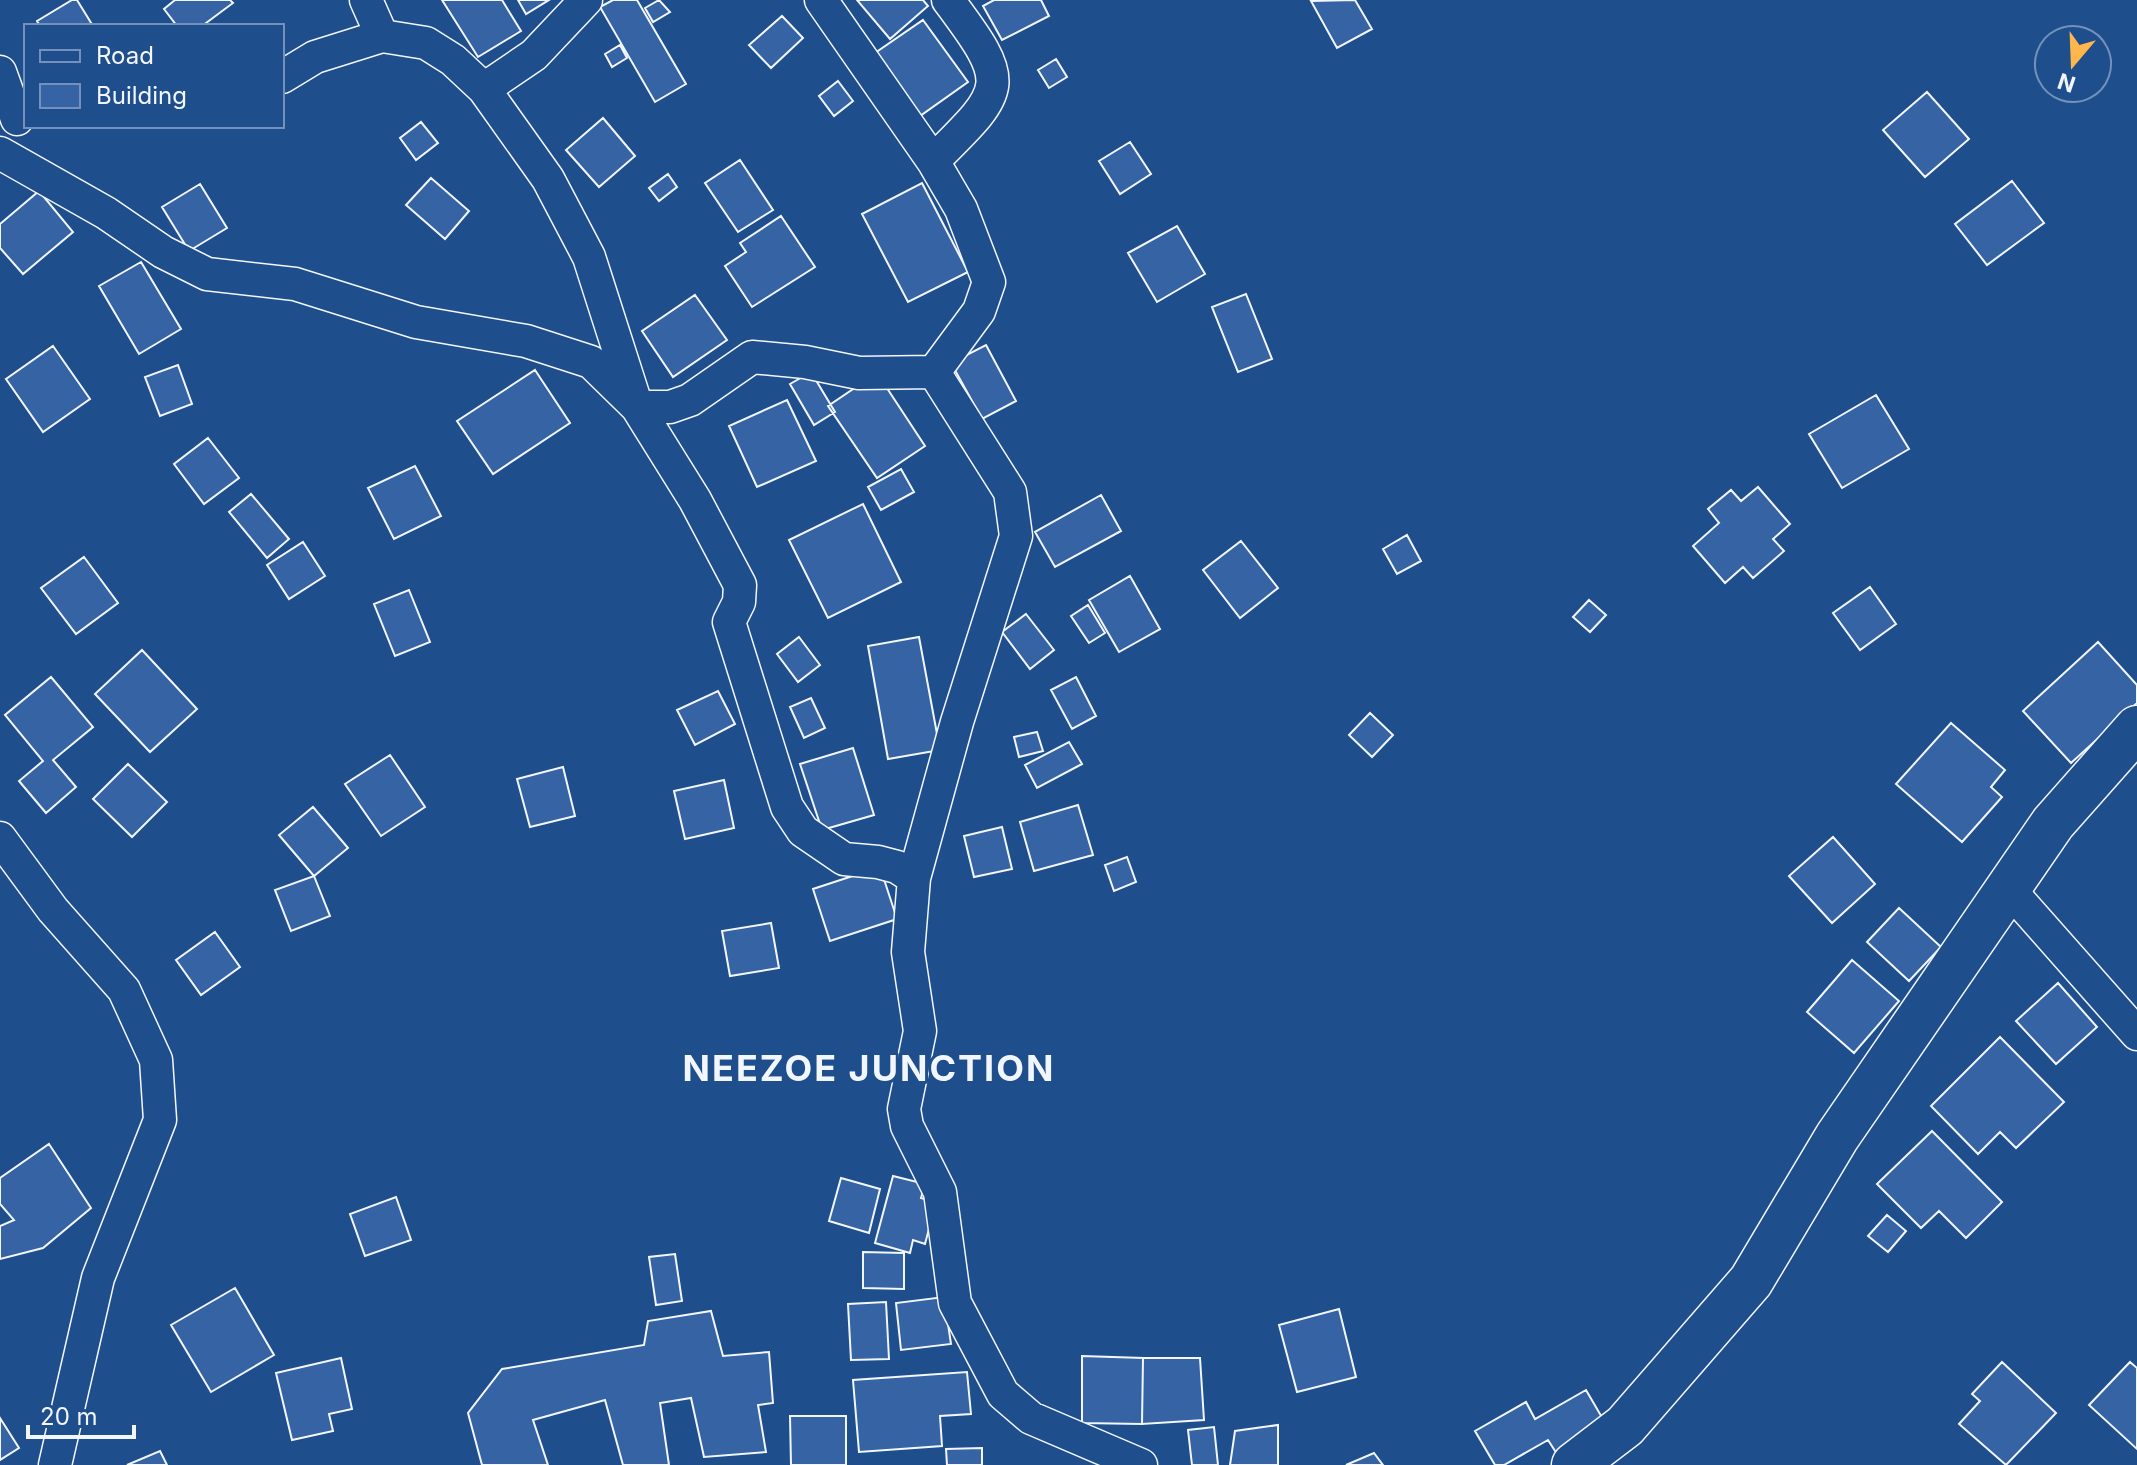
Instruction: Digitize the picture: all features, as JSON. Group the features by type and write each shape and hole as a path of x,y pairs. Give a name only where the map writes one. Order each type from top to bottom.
{"street":[{"path":"366,0 382,36"},
{"path":"484,89 534,55 586,0"},
{"path":"821,0 933,161 961,209 989,282 979,311 934,372"},
{"path":"933,161 981,114 993,92 993,67 948,0"},
{"path":"284,76 315,57 382,36 426,43 453,60 484,89 548,179 589,257 637,407"},
{"path":"0,72 14,121"},
{"path":"0,153 106,213 163,252 207,274 295,284 416,322 526,341 591,362 637,407 695,500 740,585 739,602 729,622 787,807 803,831 844,859 897,867 914,878"},
{"path":"637,407 670,407 690,400 752,357 805,362 859,373 934,372"},
{"path":"934,372 1010,492 1016,536 957,722 914,878 908,952 920,1031 904,1109 907,1126 940,1192 955,1303 1011,1404 1031,1418 1141,1465"},
{"path":"1574,1465 1625,1426 1751,1281 1837,1137 2053,823 2137,728"},
{"path":"0,838 53,910 124,990 156,1060 160,1120 98,1278 55,1465"},
{"path":"2008,888 2137,1034"}],"building":[{"path":"77,0 92,24 39,24 37,21"},
{"path":"175,0 230,0 233,3 205,24 175,24 164,9"},
{"path":"442,0 502,0 521,31 478,57"},
{"path":"518,0 549,0 526,14"},
{"path":"613,0 637,0 686,84 655,102 600,7"},
{"path":"659,0 670,12 653,22 645,8"},
{"path":"857,0 923,0 928,6 890,39"},
{"path":"994,0 1041,0 1049,16 1002,40 983,6"},
{"path":"1355,0 1372,29 1337,48 1311,1"},
{"path":"782,16 803,38 771,68 749,45"},
{"path":"923,20 968,82 920,116 875,53"},
{"path":"620,45 627,58 612,67 605,54"},
{"path":"1056,59 1067,77 1049,88 1038,70"},
{"path":"838,81 853,101 834,116 819,96"},
{"path":"1927,92 1969,139 1925,177 1883,130"},
{"path":"603,118 635,156 599,187 566,150"},
{"path":"421,122 438,143 416,160 400,138"},
{"path":"1130,142 1151,174 1120,194 1099,161"},
{"path":"740,160 773,210 738,232 705,183"},
{"path":"668,174 677,187 659,201 649,188"},
{"path":"431,178 469,211 445,239 406,205"},
{"path":"2012,181 2044,223 1987,265 1955,224"},
{"path":"922,183 968,272 908,302 862,214"},
{"path":"200,184 227,228 189,251 162,207"},
{"path":"39,191 73,232 23,274 0,248 0,224"},
{"path":"781,216 815,267 752,307 725,266 746,252 740,243"},
{"path":"1177,226 1205,274 1157,302 1128,253"},
{"path":"141,262 181,329 139,354 99,286"},
{"path":"1246,294 1272,359 1238,372 1212,307"},
{"path":"695,295 727,340 673,377 642,331"},
{"path":"986,345 1016,401 982,419 951,363"},
{"path":"53,346 90,399 43,432 6,379"},
{"path":"178,365 192,404 160,416 145,377"},
{"path":"535,370 570,423 493,474 457,421"},
{"path":"811,372 835,412 814,425 790,384"},
{"path":"877,373 925,446 877,478 828,406"},
{"path":"1876,395 1909,449 1842,488 1809,434"},
{"path":"787,400 816,461 757,487 729,426"},
{"path":"208,438 239,478 204,504 174,464"},
{"path":"415,466 441,516 394,539 368,488"},
{"path":"901,469 914,492 881,510 868,487"},
{"path":"1758,487 1790,524 1773,539 1784,551 1753,578 1743,567 1725,583 1693,546 1719,523 1708,509 1731,490 1741,501"},
{"path":"251,494 289,539 267,558 229,512"},
{"path":"1101,495 1121,531 1055,567 1035,532"},
{"path":"863,504 901,582 828,618 789,540"},
{"path":"1407,535 1421,561 1397,574 1383,549"},
{"path":"1241,541 1278,588 1240,618 1203,570"},
{"path":"303,542 325,576 289,599 267,565"},
{"path":"84,557 118,603 76,634 41,588"},
{"path":"1130,576 1160,629 1119,652 1089,600"},
{"path":"1870,587 1896,624 1860,650 1833,613"},
{"path":"409,590 430,642 395,656 374,604"},
{"path":"1589,600 1606,615 1590,632 1573,617"},
{"path":"1088,605 1105,633 1089,643 1071,616"},
{"path":"1026,614 1054,650 1030,669 1002,632"},
{"path":"799,637 820,665 798,682 777,654"},
{"path":"919,637 940,750 888,759 868,646"},
{"path":"2098,642 2137,685 2137,703 2071,763 2023,711"},
{"path":"142,650 197,709 150,752 95,694"},
{"path":"51,677 93,727 53,760 76,787 46,813 19,781 43,761 5,715"},
{"path":"1076,677 1096,716 1072,729 1051,690"},
{"path":"718,691 735,724 695,745 677,710"},
{"path":"811,698 825,728 804,738 790,707"},
{"path":"1370,713 1393,735 1372,757 1349,735"},
{"path":"1951,723 2005,770 1991,787 2002,797 1962,842 1896,784"},
{"path":"1037,732 1043,751 1019,757 1014,737"},
{"path":"1069,742 1082,764 1037,788 1025,765"},
{"path":"853,748 874,815 822,830 800,764"},
{"path":"390,755 425,807 381,836 345,784"},
{"path":"128,764 167,802 132,837 93,799"},
{"path":"563,767 575,816 530,827 517,779"},
{"path":"724,780 734,828 685,839 674,791"},
{"path":"1078,805 1093,855 1034,871 1020,822"},
{"path":"313,807 348,848 314,876 279,835"},
{"path":"1002,827 1012,869 974,877 964,836"},
{"path":"1833,837 1875,884 1832,923 1789,876"},
{"path":"1127,857 1136,882 1114,891 1105,865"},
{"path":"880,867 897,919 830,941 813,889"},
{"path":"314,876 330,916 291,931 275,890"},
{"path":"1899,908 1941,947 1909,981 1867,942"},
{"path":"771,923 779,968 730,976 722,931"},
{"path":"215,932 240,967 201,995 176,960"},
{"path":"1852,960 1899,1001 1854,1053 1807,1012"},
{"path":"2058,983 2097,1027 2056,1064 2016,1021"},
{"path":"2000,1037 2064,1102 2016,1148 2000,1132 1978,1154 1931,1106"},
{"path":"1932,1131 2002,1202 1966,1238 1939,1211 1921,1228 1877,1184"},
{"path":"49,1144 91,1208 43,1248 0,1259 0,1226 14,1220 0,1204 0,1178"},
{"path":"893,1176 925,1184 921,1198 936,1202 925,1244 913,1240 910,1253 875,1243"},
{"path":"841,1178 880,1189 869,1233 829,1221"},
{"path":"396,1197 411,1240 365,1256 350,1214"},
{"path":"1887,1215 1906,1231 1888,1252 1868,1236"},
{"path":"863,1252 904,1253 904,1289 863,1288"},
{"path":"675,1254 682,1301 656,1305 649,1257"},
{"path":"235,1288 274,1355 211,1392 171,1325"},
{"path":"944,1297 951,1344 901,1350 896,1303"},
{"path":"886,1302 889,1359 851,1360 848,1304"},
{"path":"1339,1309 1356,1377 1297,1392 1279,1325"},
{"path":"711,1311 723,1356 769,1352 773,1403 758,1405 766,1452 704,1457 691,1398 660,1403 669,1465 623,1465 605,1400 533,1420 548,1465 482,1465 468,1413 502,1369 644,1345 648,1321"},
{"path":"1082,1356 1143,1358 1142,1424 1082,1423"},
{"path":"341,1358 352,1409 329,1414 333,1431 292,1440 276,1373"},
{"path":"1143,1358 1200,1358 1204,1420 1142,1424"},
{"path":"2002,1362 2056,1413 2006,1465 1959,1424 1980,1401 1972,1394"},
{"path":"2130,1362 2137,1368 2137,1449 2089,1405"},
{"path":"967,1372 971,1414 940,1416 942,1446 859,1452 853,1380"},
{"path":"1586,1390 1607,1426 1557,1454 1548,1440 1504,1465 1495,1465 1475,1431 1526,1402 1535,1419"},
{"path":"790,1416 846,1416 846,1465 791,1465"},
{"path":"0,1418 19,1448 0,1460"},
{"path":"1278,1425 1278,1465 1230,1465 1235,1431"},
{"path":"1214,1427 1218,1465 1192,1465 1188,1430"},
{"path":"982,1448 982,1465 947,1465 946,1449"},
{"path":"160,1451 167,1465 127,1465"},
{"path":"1374,1453 1383,1465 1346,1465"}],"district":[{"name":"NEEZOE JUNCTION","path":"869,1068"}]}
